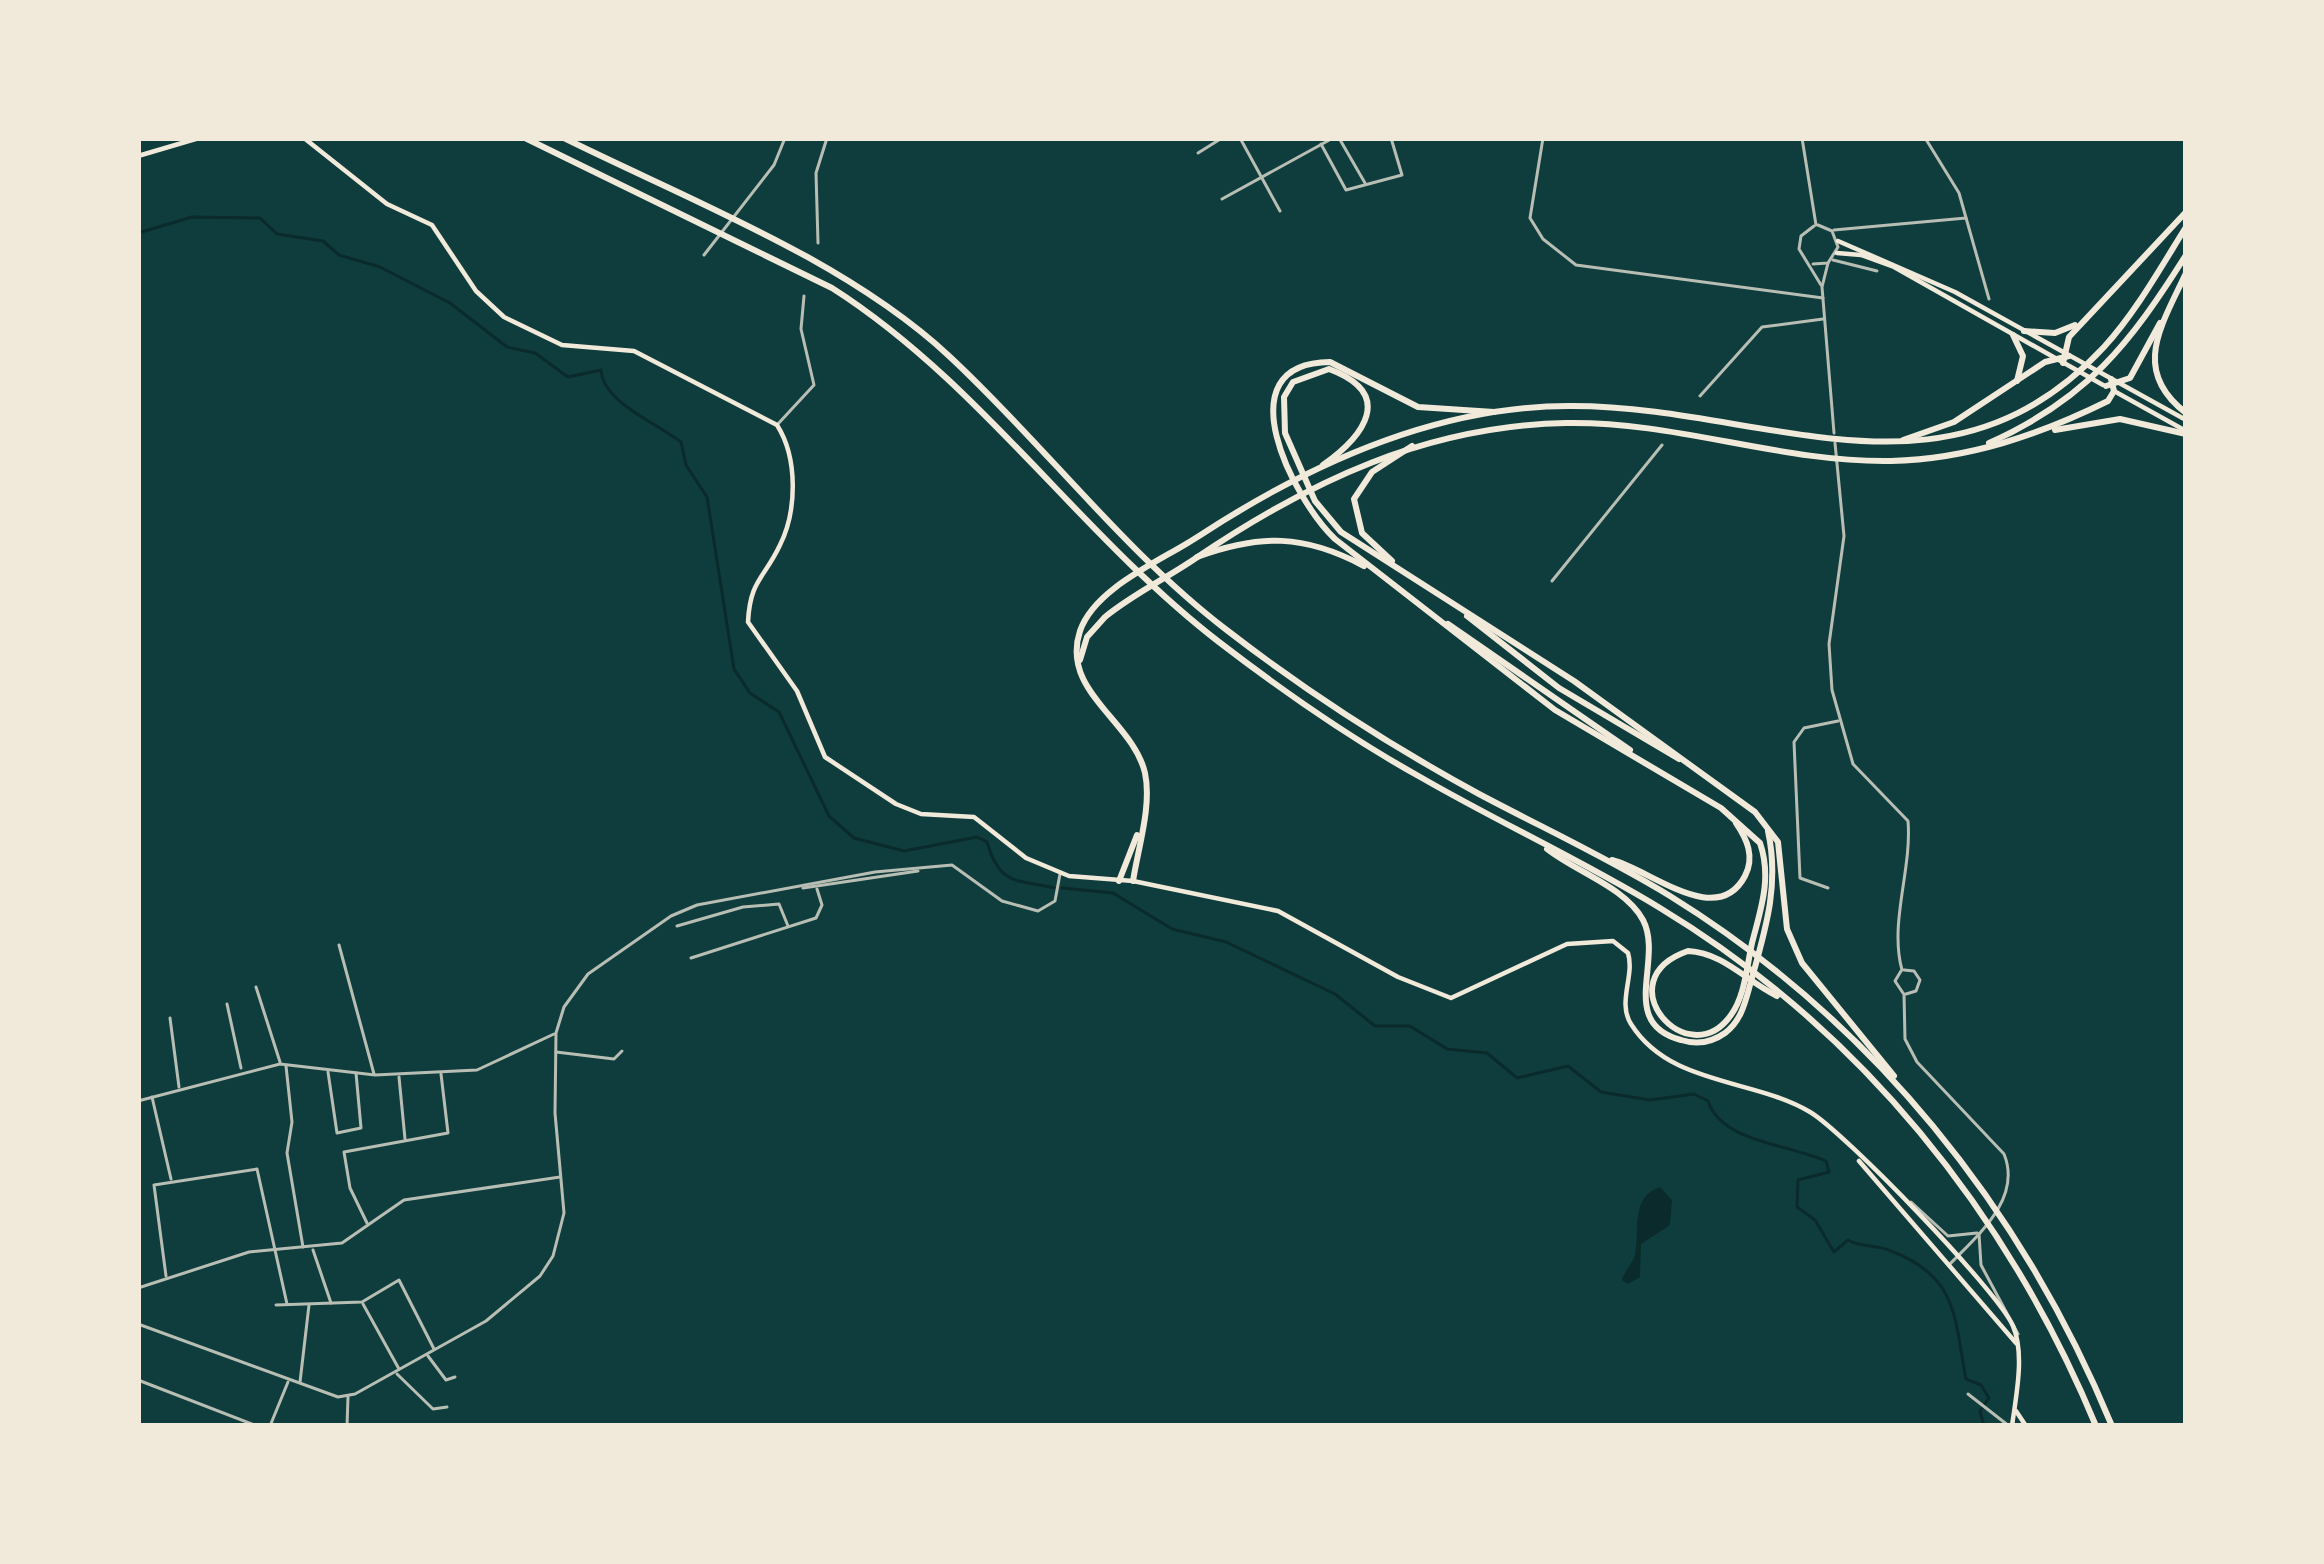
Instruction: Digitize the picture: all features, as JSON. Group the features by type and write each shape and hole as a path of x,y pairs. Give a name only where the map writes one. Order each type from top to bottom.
{"highway":[{"path":"525,138 832,288 871,313 939,366 1127,562 1214,638 1310,711 1663,910 1792,1002 1887,1094 1963,1185 2037,1300 2096,1426"},
{"path":"564,138 880,301 948,355 1106,520 1223,627 1318,698 1423,763 1603,858 1732,938 1805,995 1899,1084 1974,1177 2010,1228 2087,1365 2112,1426"},
{"path":"1888,445 1954,422 2062,357 2088,317 2186,212"},
{"path":"1764,917 1765,857 1748,827 1555,710 1316,521 1287,467 1272,415 1276,394 1302,366 1330,362 1418,407 1494,412 1624,408 1888,445 1976,432 2064,386 2107,344 2186,227"},
{"path":"1978,448 2024,427 2078,393 2120,350 2186,255"},
{"path":"2040,434 2108,400 2113,385 2132,375 2186,273"},
{"path":"2171,304 2155,350 2154,372 2165,395 2186,417"},
{"path":"2024,331 2063,331 2088,317"},
{"path":"2013,335 2024,356 2015,384"},
{"path":"1133,881 1145,772 1078,670 1076,649 1084,620 1120,589 1185,546 1280,487 1323,465 1352,445 1367,421 1360,388 1329,369 1294,382 1284,397 1285,433 1326,517 1699,768 1767,827 1783,857 1784,909 1794,947 1821,991 1888,1062 1899,1084"},
{"path":"1323,465 1447,422 1494,412"},
{"path":"1078,670 1094,627 1132,599 1290,498 1330,477 1412,446 1568,423 1649,428 1889,461 2120,419 2186,433"},
{"path":"1403,571 1362,533 1354,500 1372,472 1412,446"},
{"path":"1197,557 1252,539 1302,539 1377,573"},
{"path":"1449,600 1559,688 1653,748 1699,768"},
{"path":"1603,858 1639,867 1701,899 1725,896 1745,878 1750,850 1738,824 1721,808"},
{"path":"1119,881 1141,826"},
{"path":"1534,839 1621,896 1643,920 1649,937 1643,993 1659,1029 1685,1042 1711,1041 1726,1032 1741,1004 1764,917 1775,874 1767,827"},
{"path":"1741,1004 1721,1025 1692,1035 1660,1016 1652,999 1654,980 1676,956 1703,952 1792,1002"}],"main road":[{"path":"138,156 199,138"},
{"path":"304,138 387,204 432,225 476,291 504,317 562,345 634,351 698,389 777,425 790,464 790,517 777,552 754,581 748,622 797,691 813,741 850,778 921,814 974,818 1026,858 1060,874 1133,881 1278,911 1398,977 1451,998 1567,944 1612,940 1631,963 1628,1021 1661,1057 1809,1112 1876,1172 2006,1314 2020,1347 2011,1425 2025,1426"},
{"path":"1838,241 1889,260 2024,331 2062,357"},
{"path":"1837,253 1887,264 2113,385 2186,433"},
{"path":"2113,385 2186,417"},
{"path":"1845,1145 2020,1347"},
{"path":"2014,1409 2025,1426"}],"street":[{"path":"704,255 774,165 785,138"},
{"path":"818,243 816,173 826,138"},
{"path":"1198,153 1222,138"},
{"path":"1240,138 1280,211"},
{"path":"1222,199 1336,138 1366,185"},
{"path":"1321,144 1346,190 1402,175 1390,138"},
{"path":"1544,138 1530,218 1533,228 1576,265 1823,298"},
{"path":"1802,138 1816,225"},
{"path":"1928,141 1959,193 1989,298"},
{"path":"1816,225 1832,231 1966,218"},
{"path":"1816,225 1798,242 1822,287 1844,536 1829,644 1838,721 1859,775 1895,802 1908,820 1910,866 1898,947 1902,970 1896,985 1904,994 1905,1040 1917,1062 2004,1154 2011,1169 2007,1196 1950,1264"},
{"path":"1822,287 1837,253 1838,241 1832,231"},
{"path":"1811,264 1830,261 1877,271"},
{"path":"777,425 814,385 801,329 803,296"},
{"path":"1700,396 1762,327 1825,319"},
{"path":"1552,581 1662,445"},
{"path":"1828,887 1799,878 1794,742 1804,728 1838,721"},
{"path":"138,1324 299,1384 348,1396 486,1321 540,1276 560,1235 556,1034 580,982 671,916 722,899 958,866 993,895 1028,910 1048,908 1057,896 1060,874"},
{"path":"783,890 925,868"},
{"path":"691,958 789,928 821,913 817,887"},
{"path":"677,926 742,907 779,904 789,928"},
{"path":"339,945 375,1075"},
{"path":"1902,970 1914,971 1920,980 1916,991 1904,994"},
{"path":"256,988 283,1064 292,1121 287,1153 303,1249"},
{"path":"227,1004 242,1070"},
{"path":"170,1018 179,1089"},
{"path":"138,1101 242,1070 283,1064 375,1075 442,1074 496,1065 556,1034"},
{"path":"555,1052 614,1059 622,1051"},
{"path":"328,1070 337,1133 361,1128 356,1073"},
{"path":"368,1225 350,1189 344,1152 448,1133 442,1074"},
{"path":"399,1076 405,1141"},
{"path":"152,1097 172,1181"},
{"path":"166,1278 154,1185 257,1168 287,1304"},
{"path":"1876,1172 1948,1236 1979,1232"},
{"path":"138,1288 273,1249 342,1243 404,1200 561,1177"},
{"path":"1979,1232 1982,1265 2018,1328 2020,1347"},
{"path":"312,1248 331,1303"},
{"path":"276,1305 362,1302 399,1280 435,1350"},
{"path":"362,1302 398,1371 433,1409 447,1407"},
{"path":"299,1384 309,1305"},
{"path":"427,1355 446,1380 454,1377"},
{"path":"138,1380 257,1426"},
{"path":"270,1426 289,1380"},
{"path":"1968,1394 2011,1425"},
{"path":"347,1426 348,1396"}],"water":[{"path":"1660,1187 1672,1200 1670,1225 1641,1244 1640,1277 1628,1284 1622,1280 1635,1255 1640,1206"}],"waterway":[{"path":"138,233 192,217 260,218 277,234 323,241 339,255 380,267 450,303 507,347 535,353 568,377 601,370 620,402 681,442 686,465 707,497 734,669 750,693 779,712 829,816 854,838 904,851 977,837 987,842 1004,874 1054,888"},
{"path":"1062,888 1113,893 1172,929 1226,942 1335,994 1375,1026 1410,1026 1447,1049 1487,1053 1517,1078 1568,1066 1601,1092 1650,1100 1694,1094 1708,1101 1715,1115 1741,1134 1826,1161 1829,1172 1798,1180 1797,1207 1815,1220 1834,1252 1848,1240 1885,1249 1930,1273 1950,1302 1966,1379 1981,1385 1989,1398 1980,1411 1984,1426"}]}
